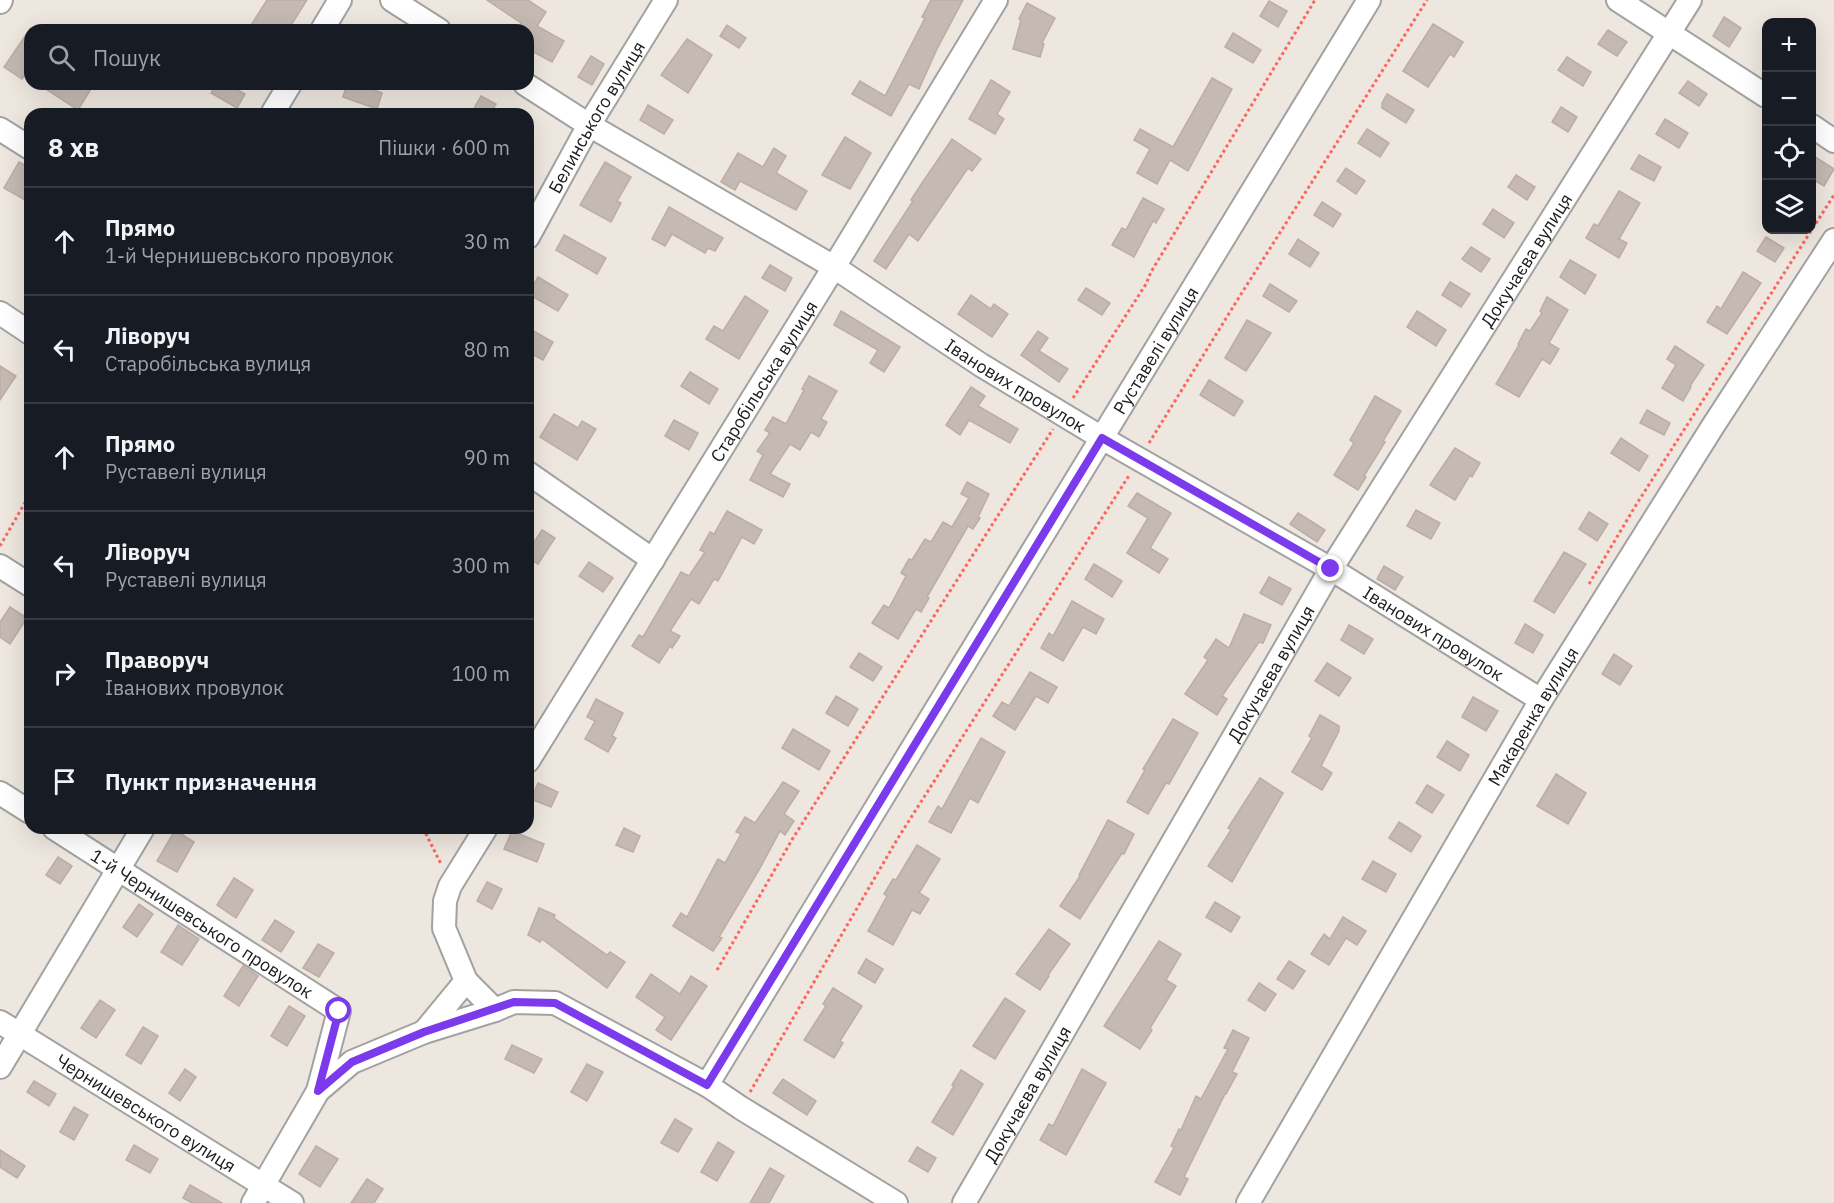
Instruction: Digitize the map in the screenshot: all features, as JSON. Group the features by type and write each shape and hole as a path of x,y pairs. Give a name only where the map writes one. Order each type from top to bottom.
{"street":[{"path":"326,24 340,0"},
{"path":"392,0 430,24"},
{"name":"Белинського вулиця","path":"534,226 589,125 666,0"},
{"name":"Старобільська вулиця","path":"534,751 834,267 996,0"},
{"name":"Руставелі вулиця","path":"707,1085 1369,0"},
{"path":"1618,0 1762,93"},
{"name":"Докучаєва вулиця","path":"964,1203 1331,569 1690,0"},
{"path":"276,108 286,90"},
{"name":"Іванових провулок","path":"534,90 589,125 834,267 981,365 1139,460 1331,569 1541,700"},
{"path":"0,129 24,144"},
{"path":"1816,129 1834,141"},
{"name":"Макаренка вулиця","path":"1248,1203 1541,700 1707,435 1834,240"},
{"path":"0,313 24,329"},
{"path":"534,477 653,560"},
{"path":"0,566 24,581"},
{"path":"0,793 24,808"},
{"name":"1-й Чернишевського провулок","path":"63,834 339,1011 318,1091"},
{"path":"0,1067 139,834"},
{"path":"482,834 450,885 445,901 444,928 466,981 495,1010"},
{"path":"424,1032 466,981"},
{"path":"258,1195 318,1091 352,1062 424,1032 514,1002 555,1003 707,1085 896,1203"},
{"name":"Чернишевського вулиця","path":"0,1022 20,1033 258,1195 292,1203"}],"path":[{"path":"717,970 799,828 1146,284 1151,272 1315,0"},
{"path":"741,1108 898,837 1139,460 1427,0"},
{"path":"0,546 24,504"},
{"path":"426,834 450,885"}],"building":[{"path":"267,0 307,0 292,24 252,24"},
{"path":"487,0 528,0 546,12 537,26 564,41 552,62 534,52 534,24 521,23"},
{"path":"931,0 963,0 919,89 909,84 891,116 852,94 860,81 885,96 925,18 922,17"},
{"path":"1269,1 1287,11 1278,27 1260,16"},
{"path":"1027,3 1055,18 1042,43 1044,44 1040,57 1013,49 1021,20 1019,19"},
{"path":"1724,17 1741,28 1729,47 1713,36"},
{"path":"1433,24 1463,42 1454,57 1450,54 1428,87 1403,71"},
{"path":"727,25 746,38 739,48 720,36"},
{"path":"1608,30 1627,42 1617,56 1598,44"},
{"path":"1233,33 1261,50 1253,63 1225,47"},
{"path":"24,38 24,76 22,79 4,67"},
{"path":"687,39 712,55 688,93 661,75"},
{"path":"591,56 604,64 592,85 578,77"},
{"path":"1567,57 1591,72 1583,86 1558,70"},
{"path":"1212,78 1232,89 1188,171 1170,160 1157,184 1137,173 1150,149 1134,140 1140,129 1173,147"},
{"path":"991,80 1010,92 997,114 1004,119 995,134 969,119"},
{"path":"1688,81 1707,94 1699,106 1679,93"},
{"path":"47,90 90,90 79,108 75,108"},
{"path":"213,90 238,90 245,94 237,108 211,93"},
{"path":"345,90 374,90 382,93 377,108 343,97"},
{"path":"1387,94 1414,110 1406,123 1382,108"},
{"path":"481,96 496,104 494,108 474,108"},
{"path":"648,105 673,120 664,134 640,120"},
{"path":"1561,107 1577,117 1568,132 1552,122"},
{"path":"1665,119 1688,133 1679,148 1656,134"},
{"path":"1367,129 1389,143 1380,157 1358,143"},
{"path":"845,137 871,153 850,189 822,175"},
{"path":"952,139 981,159 972,171 968,168 918,241 909,234 886,269 874,261"},
{"path":"774,148 786,156 776,173 807,191 796,210 740,181 735,190 721,182 738,153 763,167"},
{"path":"1639,155 1661,167 1654,181 1631,169"},
{"path":"1816,158 1834,169 1824,186 1816,181"},
{"path":"19,162 24,165 24,199 4,188"},
{"path":"605,162 631,177 617,201 621,203 611,222 580,205"},
{"path":"1346,168 1365,181 1356,194 1337,181"},
{"path":"1516,175 1535,187 1527,200 1508,187"},
{"path":"1619,191 1640,203 1619,239 1627,243 1619,258 1586,238 1594,224 1598,226"},
{"path":"1143,198 1164,209 1156,223 1153,221 1134,257 1112,245 1122,228 1126,230"},
{"path":"1322,202 1341,214 1333,227 1314,215"},
{"path":"669,207 723,238 715,251 708,248 705,253 672,234 665,246 652,239"},
{"path":"1493,209 1514,223 1504,238 1483,224"},
{"path":"564,235 606,258 597,274 556,250"},
{"path":"1766,237 1784,248 1775,262 1757,251"},
{"path":"1298,239 1319,253 1310,267 1289,254"},
{"path":"1471,247 1490,259 1481,272 1462,259"},
{"path":"1570,260 1596,275 1585,294 1560,277"},
{"path":"770,265 792,278 785,291 762,278"},
{"path":"1743,272 1761,283 1727,334 1707,322 1717,306 1721,309"},
{"path":"538,277 568,295 558,311 534,297 534,284"},
{"path":"1450,282 1470,294 1461,307 1442,295"},
{"path":"1270,284 1297,301 1289,312 1263,296"},
{"path":"1086,288 1110,303 1102,315 1078,300"},
{"path":"971,295 991,309 994,304 1008,314 992,337 958,314"},
{"path":"745,296 768,311 739,359 706,339 714,326 723,331"},
{"path":"1547,297 1568,310 1549,343 1559,349 1550,364 1542,359 1519,397 1496,384 1526,329 1530,331 1542,313 1540,311"},
{"path":"841,311 900,347 884,372 870,363 878,350 834,325"},
{"path":"1417,311 1446,330 1436,346 1407,327"},
{"path":"1247,320 1271,333 1246,371 1225,358"},
{"path":"534,331 553,342 543,360 534,355"},
{"path":"1038,331 1048,338 1039,351 1068,369 1059,382 1021,355"},
{"path":"1675,346 1704,365 1683,401 1662,388 1676,365 1667,359"},
{"path":"0,366 16,376 0,400"},
{"path":"690,372 718,389 709,404 681,386"},
{"path":"809,376 837,391 821,419 827,422 819,437 811,432 800,450 790,444 770,474 790,484 783,497 750,480 763,455 757,451 770,433 765,430 773,417 786,424"},
{"path":"1209,380 1243,401 1234,416 1200,395"},
{"path":"971,387 985,396 978,406 1018,429 1010,443 969,420 960,435 946,425"},
{"path":"1375,396 1401,411 1358,490 1334,475 1354,443 1350,440"},
{"path":"1647,410 1670,423 1664,435 1640,423"},
{"path":"554,414 578,428 582,421 596,429 577,460 540,437"},
{"path":"674,420 698,433 689,450 665,436"},
{"path":"1621,438 1648,456 1639,471 1611,453"},
{"path":"1455,448 1480,463 1455,500 1430,485"},
{"path":"967,482 989,494 978,517 980,518 973,529 968,526 927,597 929,598 921,612 916,609 898,639 872,623 884,605 889,608 906,576 901,573 925,539 931,542 943,522 952,527 969,498 961,494"},
{"path":"1137,493 1171,513 1150,548 1168,559 1159,573 1127,553 1148,518 1128,506"},
{"path":"1416,510 1440,523 1431,539 1407,526"},
{"path":"727,511 762,530 754,544 742,537 718,581 714,579 699,604 691,599 670,631 680,636 659,663 632,646 639,635 643,637 681,572 689,576 705,552 700,550 710,532 714,534"},
{"path":"1589,512 1608,524 1597,541 1579,529"},
{"path":"1298,513 1325,530 1317,542 1290,524"},
{"path":"542,530 555,538 538,564 534,562 534,542"},
{"path":"1564,552 1586,564 1554,613 1534,601"},
{"path":"589,562 613,578 603,592 579,576"},
{"path":"1094,564 1122,581 1112,597 1085,579"},
{"path":"1384,566 1403,577 1395,590 1377,579"},
{"path":"1269,577 1291,589 1282,605 1260,593"},
{"path":"1072,601 1104,619 1096,634 1083,627 1063,661 1041,648 1049,633 1053,636"},
{"path":"10,607 24,616 24,623 10,644 0,637 0,622"},
{"path":"1244,614 1271,625 1263,643 1259,642 1222,696 1227,699 1217,715 1185,694 1208,660 1204,657 1216,639 1229,648"},
{"path":"1525,624 1543,635 1533,653 1515,643"},
{"path":"1349,625 1373,639 1364,654 1341,640"},
{"path":"859,653 882,667 873,681 850,667"},
{"path":"1614,654 1632,666 1620,685 1602,674"},
{"path":"1327,663 1351,678 1339,696 1315,681"},
{"path":"1030,672 1057,687 1048,703 1036,696 1015,730 993,716 1002,702 1009,706"},
{"path":"836,696 858,709 848,726 826,713"},
{"path":"1473,697 1498,711 1486,731 1462,717"},
{"path":"596,699 623,713 612,736 616,738 608,752 585,739 595,721 587,717"},
{"path":"1320,715 1339,726 1339,731 1321,766 1332,773 1322,790 1292,772 1312,738 1309,736"},
{"path":"1173,719 1198,733 1169,784 1166,783 1148,814 1127,802 1145,770 1143,769"},
{"path":"793,729 830,751 819,770 782,748"},
{"path":"981,738 1005,752 978,803 970,798 951,833 929,822 938,806 942,809"},
{"path":"1447,741 1469,755 1460,771 1437,757"},
{"path":"1556,774 1586,793 1568,824 1537,806"},
{"path":"1260,778 1283,793 1232,882 1208,866 1231,830 1228,828"},
{"path":"783,782 799,791 784,814 794,821 785,835 780,831 713,951 673,926 681,913 687,917 718,859 725,863 741,834 736,832 745,817 755,823"},
{"path":"538,783 558,792 551,807 534,800 534,792"},
{"path":"1427,785 1444,795 1432,813 1416,803"},
{"path":"1108,820 1134,834 1124,854 1122,853 1080,919 1060,906 1080,876"},
{"path":"1399,822 1421,836 1411,852 1389,838"},
{"path":"624,828 640,836 633,852 616,845"},
{"path":"173,834 181,834 194,842 177,872 157,861"},
{"path":"511,834 519,834 544,844 537,862 504,849"},
{"path":"917,845 940,859 919,893 929,899 920,914 912,910 893,945 868,931 887,896 884,894 893,879 896,880"},
{"path":"58,857 72,866 60,884 46,875"},
{"path":"1373,861 1396,874 1386,892 1362,879"},
{"path":"234,878 253,890 236,918 217,905"},
{"path":"487,882 502,889 492,909 477,901"},
{"path":"1215,902 1240,917 1231,932 1206,917"},
{"path":"139,904 153,914 137,937 123,927"},
{"path":"539,908 555,915 554,918 607,955 610,952 625,962 607,988 542,939 540,942 528,935"},
{"path":"1343,917 1366,931 1357,945 1346,938 1329,965 1311,954 1324,934 1330,939"},
{"path":"275,920 294,932 281,952 262,940"},
{"path":"178,925 199,939 182,965 161,952"},
{"path":"1049,929 1070,944 1040,990 1016,974"},
{"path":"1159,941 1181,954 1166,980 1176,986 1140,1049 1104,1026"},
{"path":"318,944 334,953 319,977 303,968"},
{"path":"866,959 883,969 875,983 858,973"},
{"path":"1289,961 1305,971 1293,989 1277,979"},
{"path":"243,966 258,976 239,1006 224,996"},
{"path":"651,974 680,994 691,976 707,986 671,1040 656,1030 665,1017 636,997"},
{"path":"1259,983 1276,994 1265,1011 1248,1000"},
{"path":"833,988 862,1006 840,1041 843,1043 834,1058 804,1040 826,1006 823,1004"},
{"path":"1005,998 1025,1011 995,1059 973,1046"},
{"path":"100,1000 115,1010 96,1038 81,1028"},
{"path":"289,1006 305,1016 287,1046 271,1036"},
{"path":"143,1027 158,1036 141,1064 126,1055"},
{"path":"1233,1030 1249,1038 1232,1072 1237,1074 1184,1177 1188,1179 1180,1195 1155,1182 1174,1148 1171,1146 1196,1096 1201,1099 1228,1049 1224,1048"},
{"path":"512,1045 542,1059 534,1073 505,1059"},
{"path":"587,1064 603,1072 587,1101 571,1092"},
{"path":"185,1069 196,1077 180,1101 169,1093"},
{"path":"1082,1069 1106,1083 1066,1155 1040,1140 1049,1124 1053,1126"},
{"path":"961,1070 983,1084 953,1135 932,1122"},
{"path":"783,1079 816,1101 807,1115 773,1093"},
{"path":"34,1081 56,1094 49,1106 27,1092"},
{"path":"74,1107 88,1115 74,1140 60,1132"},
{"path":"675,1119 692,1129 678,1152 661,1143"},
{"path":"718,1142 734,1152 717,1181 701,1172"},
{"path":"134,1145 158,1159 150,1173 126,1160"},
{"path":"316,1146 338,1159 320,1187 299,1174"},
{"path":"917,1147 936,1158 928,1172 909,1161"},
{"path":"0,1150 25,1166 17,1178 0,1167"},
{"path":"770,1168 784,1176 769,1203 750,1203"},
{"path":"367,1179 383,1189 374,1203 351,1203"},
{"path":"190,1185 222,1203 192,1203 183,1198"}],"route":[{"path":"339,1011 318,1091 352,1062 424,1032 514,1002 555,1003 707,1085 1102,438 1331,569"}]}
